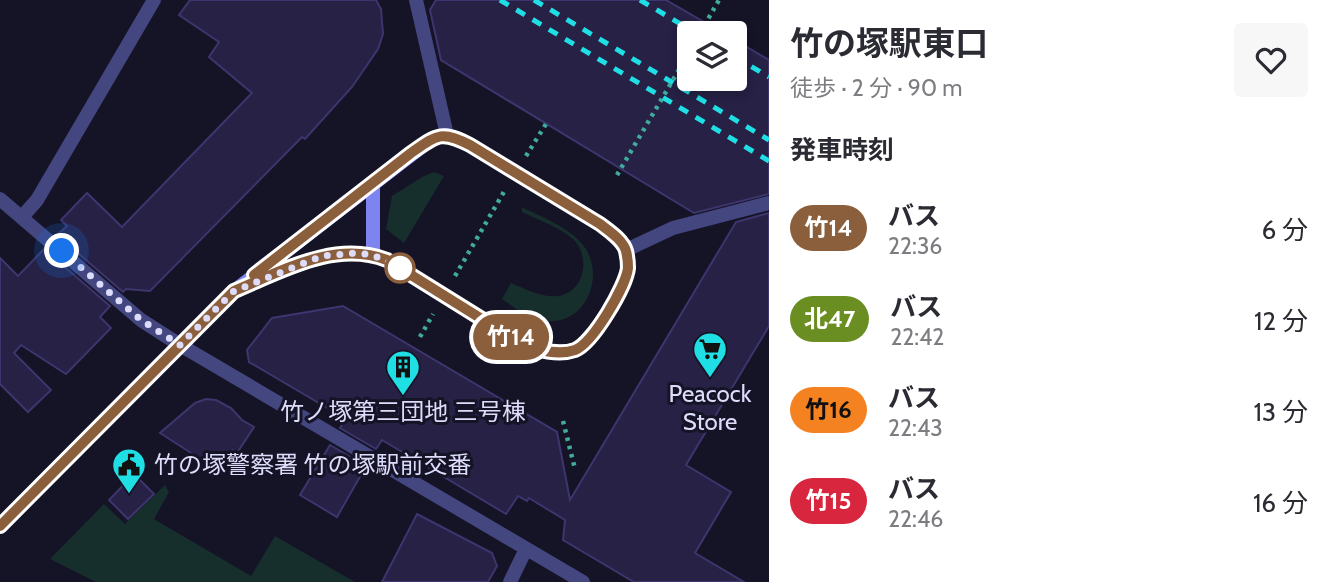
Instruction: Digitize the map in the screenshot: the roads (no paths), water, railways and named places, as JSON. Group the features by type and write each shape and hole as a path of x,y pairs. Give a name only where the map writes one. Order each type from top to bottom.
{"street":[{"path":"22,217 37,200 154,0"},
{"path":"416,0 447,135"},
{"path":"0,526 234,291 432,139 447,135 470,145 600,224 615,236 626,250 628,268 596,331 575,350 557,352 522,344 387,260 373,255 356,253 322,256 234,291"},
{"path":"373,182 373,255"},
{"path":"0,199 141,320 583,582"},
{"path":"626,250 673,228 769,203"},
{"path":"510,582 526,549"}],"railway":[{"path":"500,0 769,161"},
{"path":"534,0 769,140"},
{"path":"640,0 677,22"},
{"path":"747,64 769,77"}],"place":[{"name":"Peacock Store","path":"710,379"},
{"name":"竹ノ塚第三団地 三号棟","path":"403,397"},
{"name":"竹の塚警察署 竹の塚駅前交番","path":"129,495"}]}
